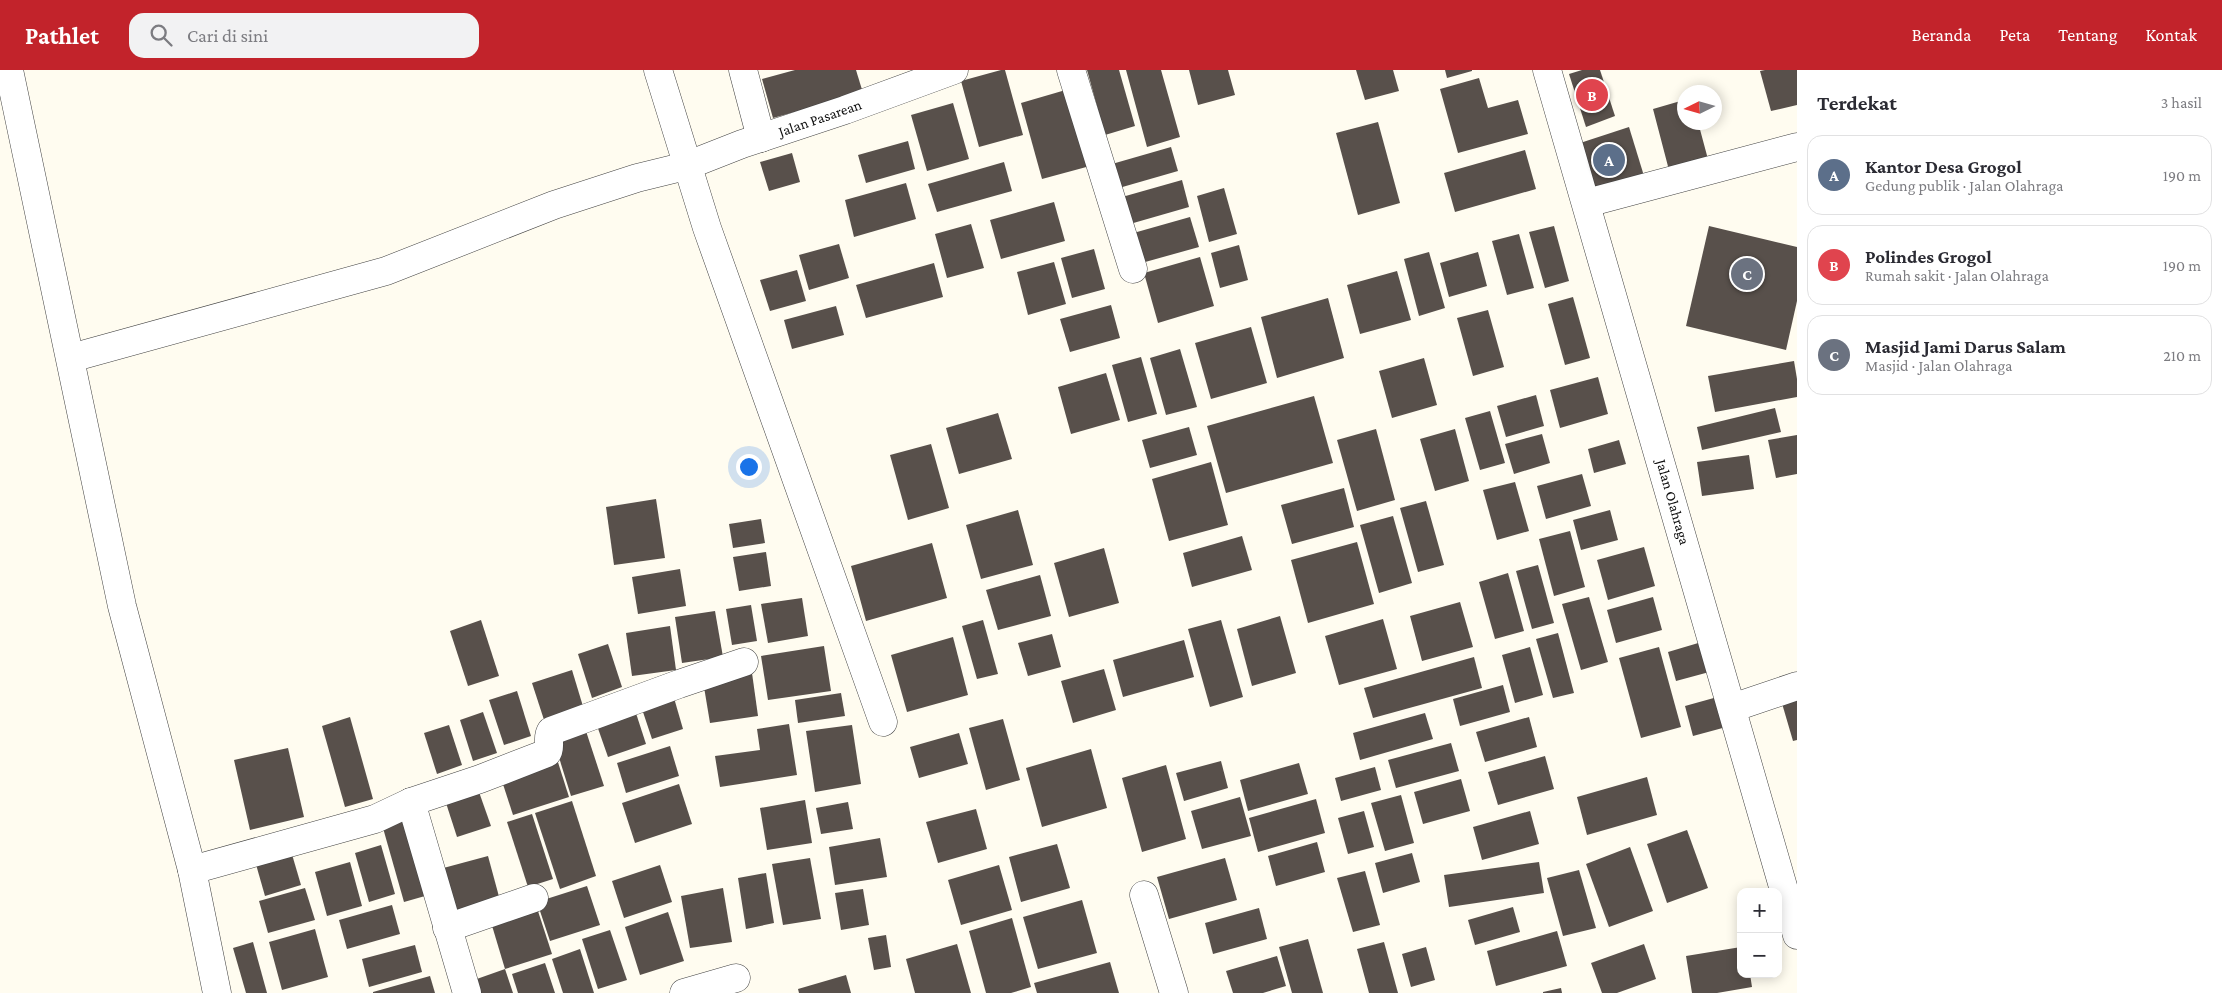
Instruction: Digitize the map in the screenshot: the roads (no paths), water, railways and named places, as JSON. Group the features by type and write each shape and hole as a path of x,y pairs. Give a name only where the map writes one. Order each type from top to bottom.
{"street":[{"path":"9,70 122,606 192,870 217,993"},
{"path":"658,70 686,166 883,722"},
{"path":"743,70 761,138"},
{"name":"Jalan Pasarean","path":"71,358 386,271 554,205 637,178 686,166 954,70"},
{"path":"1072,70 1133,268"},
{"name":"Jalan Olahraga","path":"1547,70 1587,202 1797,935"},
{"path":"1587,202 1795,153"},
{"path":"192,870 375,819 412,802 547,754 550,749 549,735 551,731 744,662"},
{"path":"1732,708 1797,686"},
{"path":"412,802 467,993"},
{"path":"1144,895 1174,993"},
{"path":"447,928 534,898"},
{"path":"684,993 736,978"}],"place":[{"name":"Polindes Grogol","path":"1592,95"},
{"name":"Kantor Desa Grogol","path":"1609,160"},
{"name":"Masjid Jami Darus Salam","path":"1747,274"}]}
